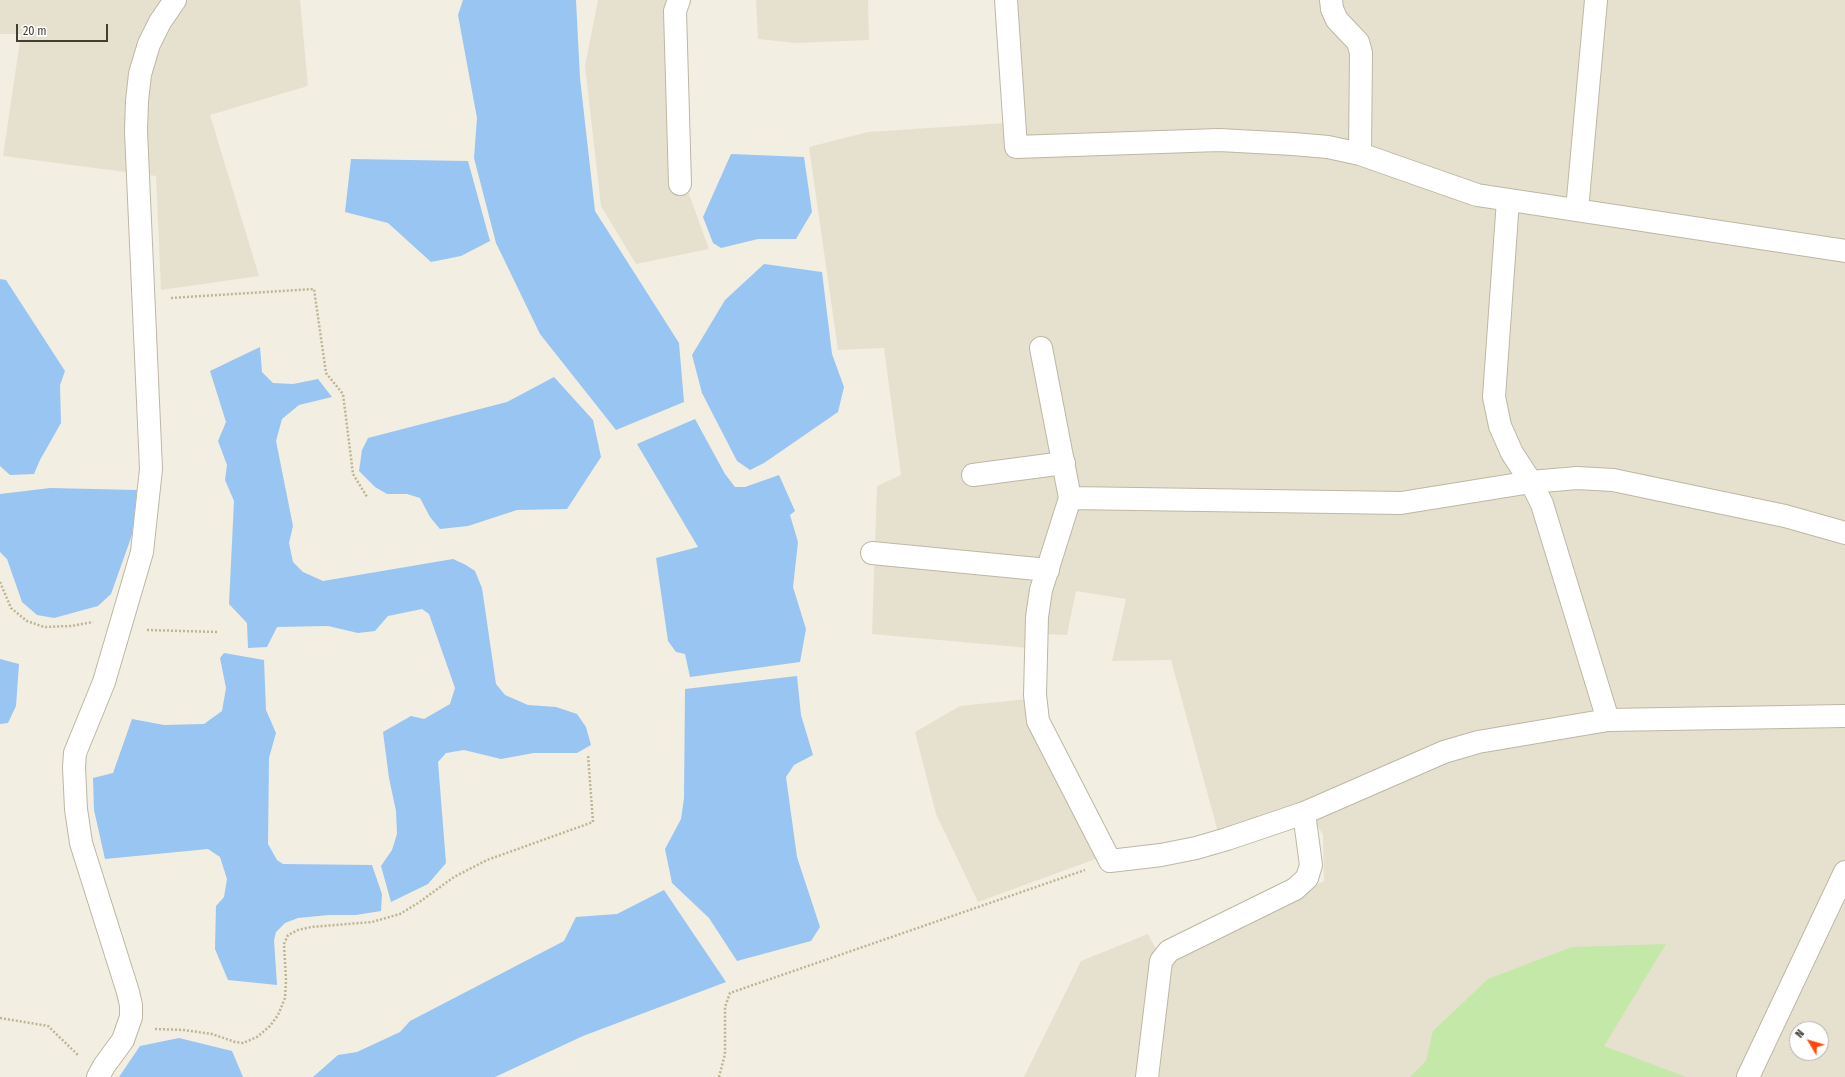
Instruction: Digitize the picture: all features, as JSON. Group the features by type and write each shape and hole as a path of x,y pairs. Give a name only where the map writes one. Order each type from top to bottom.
{"street":[{"path":"98,1077 123,1040 131,1017 128,992 81,843 76,809 74,767 76,753 104,682 142,552 151,469 136,131 137,101 140,74 149,44 160,22 175,0"},
{"path":"679,0 675,11 680,184"},
{"path":"1006,0 1016,147 1219,140 1328,147 1360,154 1476,195 1845,252"},
{"path":"1332,0 1332,9 1337,20 1358,42 1361,53 1360,154"},
{"path":"1577,210 1596,0"},
{"path":"1508,200 1494,397 1500,426 1512,453 1531,482 1542,504 1608,720"},
{"path":"1041,348 1070,498 1041,590 1037,617 1035,695 1038,721 1110,861 1161,855 1196,848 1304,814 1460,747 1608,720 1845,716"},
{"path":"973,475 1064,463"},
{"path":"1070,498 1401,503 1531,482 1578,478 1613,480 1785,516 1845,533"},
{"path":"872,553 1048,570"},
{"path":"1147,1077 1162,961 1169,951 1295,889 1307,878 1311,866 1304,814"},
{"path":"1748,1077 1845,872"}],"path":[{"path":"144,300 314,289 326,373 343,394 353,474 367,497"},
{"path":"0,582 11,608 27,621 44,627 122,623 218,632"},
{"path":"128,1028 184,1030 212,1034 235,1042 243,1043 257,1037 270,1026 278,1015 285,998 286,980 284,944 288,935 298,930 310,927 372,922 400,914 454,877 487,860 593,822 588,755"},
{"path":"719,1077 725,1054 725,1007 730,993 1110,861"},
{"path":"0,1018 48,1026 98,1077"}],"shaded area":[{"path":"0,0 300,0 308,86 210,115 259,276 161,290 156,176 3,156 21,34 0,34"},
{"path":"598,0 690,0 682,14 686,186 709,249 636,264 601,206 585,66"},
{"path":"756,0 868,0 869,40 796,43 758,39"},
{"path":"998,0 1845,0 1845,1077 1024,1077 1081,961 1148,934 1157,951 1168,963 1324,881 1323,834 1301,805 1218,832 1171,660 1112,661 1126,599 1076,591 1067,635 1046,634 1043,711 1112,853 978,902 936,814 915,732 960,706 1027,699 1029,648 872,634 877,486 901,475 884,348 838,350 809,147 868,132 1005,123"}],"green space":[{"path":"1666,944 1604,1046 1686,1077 1410,1077 1426,1061 1433,1031 1488,979 1572,947"}],"water":[{"path":"463,0 576,0 580,78 595,211 679,343 684,402 616,430 540,334 496,243 474,158 477,118 458,15"},
{"path":"731,154 804,157 812,212 796,239 758,239 721,248 713,243 703,217"},
{"path":"351,159 468,161 490,241 461,256 431,262 388,223 345,212"},
{"path":"764,264 822,272 832,354 844,387 838,412 764,463 750,470 737,461 702,393 692,355 725,300"},
{"path":"0,279 6,280 65,371 60,385 61,423 40,460 34,474 10,475 0,466"},
{"path":"260,347 262,372 273,383 293,384 318,379 332,397 299,405 282,419 276,441 293,526 289,543 293,562 303,572 323,581 453,559 466,565 475,571 482,588 496,684 505,695 528,705 556,707 577,714 586,727 591,745 577,753 534,753 501,759 464,750 446,753 438,762 446,863 428,884 391,902 381,866 392,850 397,834 396,811 389,778 383,732 411,716 424,719 450,704 455,688 429,614 422,609 388,616 375,631 358,633 328,626 277,627 267,647 248,648 247,623 229,604 234,501 225,480 227,465 218,441 226,422 210,371"},
{"path":"554,377 593,420 601,457 567,509 517,510 468,526 440,529 430,517 420,498 407,494 387,494 375,487 359,471 362,450 368,438 507,402"},
{"path":"695,419 725,474 735,487 745,487 779,475 795,511 790,515 798,542 793,587 806,629 800,662 690,677 685,654 676,652 668,641 656,558 698,547 637,444"},
{"path":"50,488 137,490 132,535 111,594 98,606 54,618 37,615 22,602 7,559 0,552 0,494"},
{"path":"224,653 264,660 266,710 276,733 269,758 268,844 277,860 283,864 372,865 382,894 381,911 356,915 329,915 298,918 285,923 276,932 274,940 277,985 228,980 215,949 216,906 224,897 227,879 220,857 208,849 105,859 94,810 93,778 113,773 132,719 164,725 204,724 222,711 226,688 220,658"},
{"path":"0,659 19,664 16,706 8,723 0,724"},
{"path":"797,676 801,715 813,755 794,765 786,777 797,857 820,927 811,941 737,961 709,918 672,883 665,849 681,819 684,798 685,689"},
{"path":"664,890 726,982 583,1036 495,1077 313,1077 338,1055 357,1052 400,1032 410,1021 564,941 576,917 617,914"},
{"path":"179,1038 232,1051 243,1077 119,1077 140,1046"}]}
